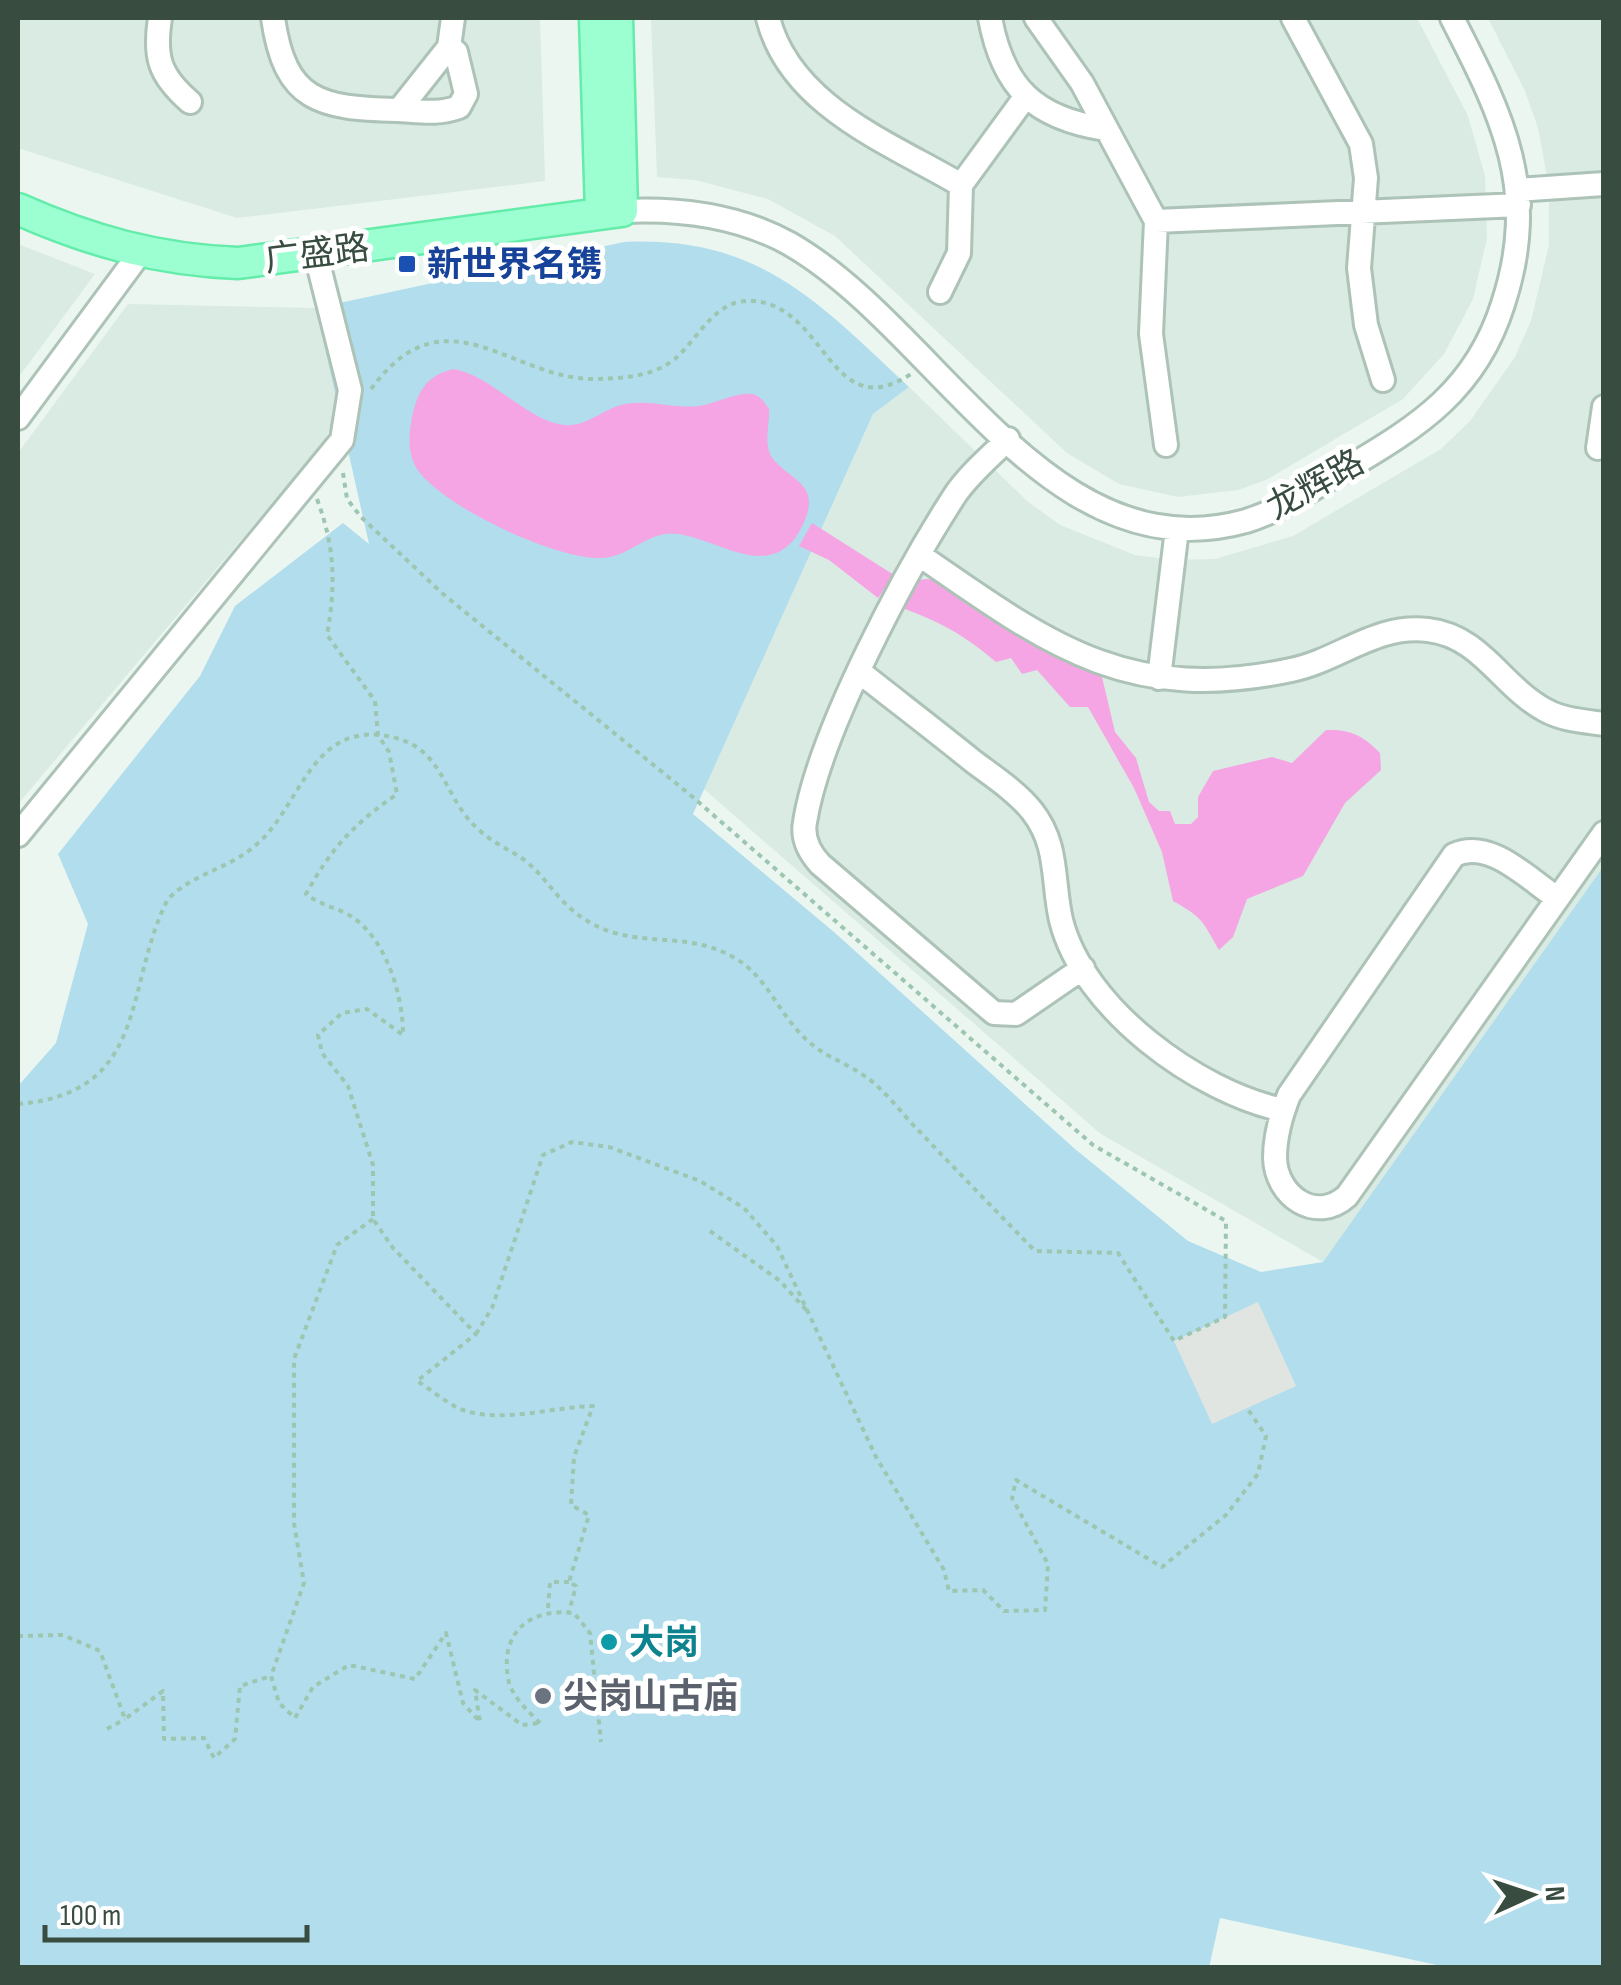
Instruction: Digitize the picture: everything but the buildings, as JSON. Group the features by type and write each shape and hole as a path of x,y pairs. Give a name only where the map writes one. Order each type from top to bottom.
{"main road":[{"path":"595,18 612,212"},
{"path":"612,212 617,18"},
{"name":"广盛路","path":"18,209 74,234 140,253 238,263 612,212"}],"street":[{"path":"160,18 156,50 162,75 190,102"},
{"path":"273,18 283,64 295,85 312,98 358,110 447,112 458,107 466,94 464,74 456,52 449,47"},
{"path":"399,110 449,47 453,18"},
{"path":"768,18 784,58 807,88 838,112 961,185"},
{"path":"990,18 996,52 1026,96 1070,123 1105,128"},
{"path":"1036,18 1076,72 1156,221 1151,334 1166,445"},
{"path":"1293,18 1361,144 1366,178 1361,212 1362,296 1383,380"},
{"name":"龙辉路","path":"612,212 656,209 724,218 788,243 844,283 1076,498 1141,524 1177,529 1246,520 1279,508 1422,424 1469,372 1502,310 1512,276 1518,198 1508,136 1496,103 1452,18"},
{"path":"940,292 959,254 961,185 1026,96"},
{"path":"1156,221 1361,212 1518,198 1604,184"},
{"path":"18,418 140,253"},
{"path":"18,835 310,484 342,440 350,408 316,255"},
{"path":"1598,448 1604,406"},
{"path":"1008,438 957,492 861,673 824,754 805,821 806,840 813,857 994,1013 1016,1014 1083,968"},
{"path":"1159,678 1177,529"},
{"path":"921,556 1054,644 1098,664 1159,678 1220,680 1293,670 1334,656 1372,635 1402,628 1431,630 1460,639 1484,655 1544,710 1572,720 1604,724"},
{"path":"861,673 1032,810 1055,860 1062,922 1083,968 1117,1011 1177,1063 1230,1094 1283,1110"},
{"path":"1557,898 1484,850 1468,849 1454,855 1297,1080 1283,1110 1275,1161 1292,1197 1315,1209 1338,1204 1604,833"}],"path":[{"path":"365,397 384,372 410,354 436,343 464,341 491,346 567,376 593,380 650,373 676,358 715,314 732,303 750,300 789,312 804,324 832,368 849,382 870,388 891,386 910,376 924,359"},
{"path":"18,1104 52,1099 81,1086 106,1066 125,1040 137,1010 168,899 180,887 230,864 259,843 284,815 320,756 347,740 378,735 409,742 435,761 476,828 523,859 568,907 594,926 624,938 696,943 734,957 765,984 783,1014 806,1040 866,1077 1035,1250 1118,1253 1174,1341 1225,1317 1226,1221 1093,1145 688,793 443,594 347,499 344,465"},
{"path":"310,484 332,539 334,601 327,635 376,701 378,735 389,752 397,794 355,825 330,852 306,894 351,916 377,940 403,1011 402,1035 366,1009 342,1013 318,1035 322,1053 348,1086 373,1165 373,1219 394,1248 476,1334"},
{"path":"569,1582 589,1515 571,1505 574,1457 593,1406 549,1407 510,1416 478,1412 458,1408 418,1381 476,1334 492,1308 543,1154 572,1142 609,1147 700,1180 744,1208 777,1246 876,1457 944,1570 949,1591 983,1590 1004,1611 1044,1610 1048,1564 1012,1498 1016,1480 1162,1567 1226,1515 1258,1474 1266,1436 1247,1408"},
{"path":"373,1219 337,1245 294,1358 294,1522 304,1582 272,1676 279,1703 295,1718 314,1687 349,1665 416,1679 446,1633 463,1703 480,1722 475,1690 522,1725 540,1724 520,1702 508,1678 510,1652 524,1622 548,1610 569,1612 590,1633 601,1742"},
{"path":"710,1231 780,1281 814,1319"},
{"path":"548,1610 550,1582 569,1582 576,1586 569,1612"},
{"path":"18,1636 63,1636 100,1651 125,1719"},
{"path":"108,1730 164,1691 164,1739 204,1738 214,1758 235,1739 240,1686 272,1676"}],"shaded area":[{"path":"18,18 540,18 545,181 237,218 18,148"},
{"path":"651,18 1417,18 1468,116 1485,176 1487,238 1473,299 1444,354 1403,399 1266,480 1238,490 1178,497 1119,484 1067,453 835,236 768,199 695,180 657,177"},
{"path":"1488,18 1603,18 1603,867 1323,1262 1101,1134 704,789 873,414 909,387 1027,501 1060,525 1135,555 1173,560 1215,559 1293,536 1441,449 1470,421 1515,357 1531,321 1549,245 1549,187 1538,128 1525,91"},
{"path":"624,242 671,243 713,250 783,280 845,327 909,387 873,414 693,814 834,932 1075,1149 1188,1241 1261,1272 1323,1262 1603,867 1603,1967 1446,1967 1220,1918 1209,1968 18,1968 18,1086 56,1043 88,924 58,854 200,676 235,606 343,523 369,544 316,308"},
{"path":"18,244 95,274 18,378"},
{"path":"128,304 316,308 338,393 335,419 323,443 18,804 18,453"},
{"path":"453,369 469,373 532,413 563,425 578,424 631,403 699,406 739,395 755,395 769,409 770,454 806,491 809,499 805,520 793,540 780,551 764,556 668,534 611,557 580,556 501,528 430,484 417,469 410,450 417,400 430,380"},
{"path":"812,523 894,575 878,598 829,560 799,546"},
{"path":"915,580 945,582 1048,650 1102,677 1115,732 1136,758 1149,802 1159,811 1170,811 1175,824 1191,824 1198,817 1198,797 1213,771 1272,757 1292,763 1326,730 1349,732 1368,742 1380,753 1381,770 1345,803 1303,876 1247,899 1233,937 1219,950 1200,920 1173,901 1162,852 1134,788 1088,707 1070,707 1037,670 1022,674 1011,658 996,662 949,629 897,606"},
{"path":"1258,1302 1296,1386 1212,1424 1174,1341"}],"place":[{"name":"新世界名镌","path":"407,264"},
{"name":"大岗","path":"609,1642"},
{"name":"尖岗山古庙","path":"543,1696"}]}
